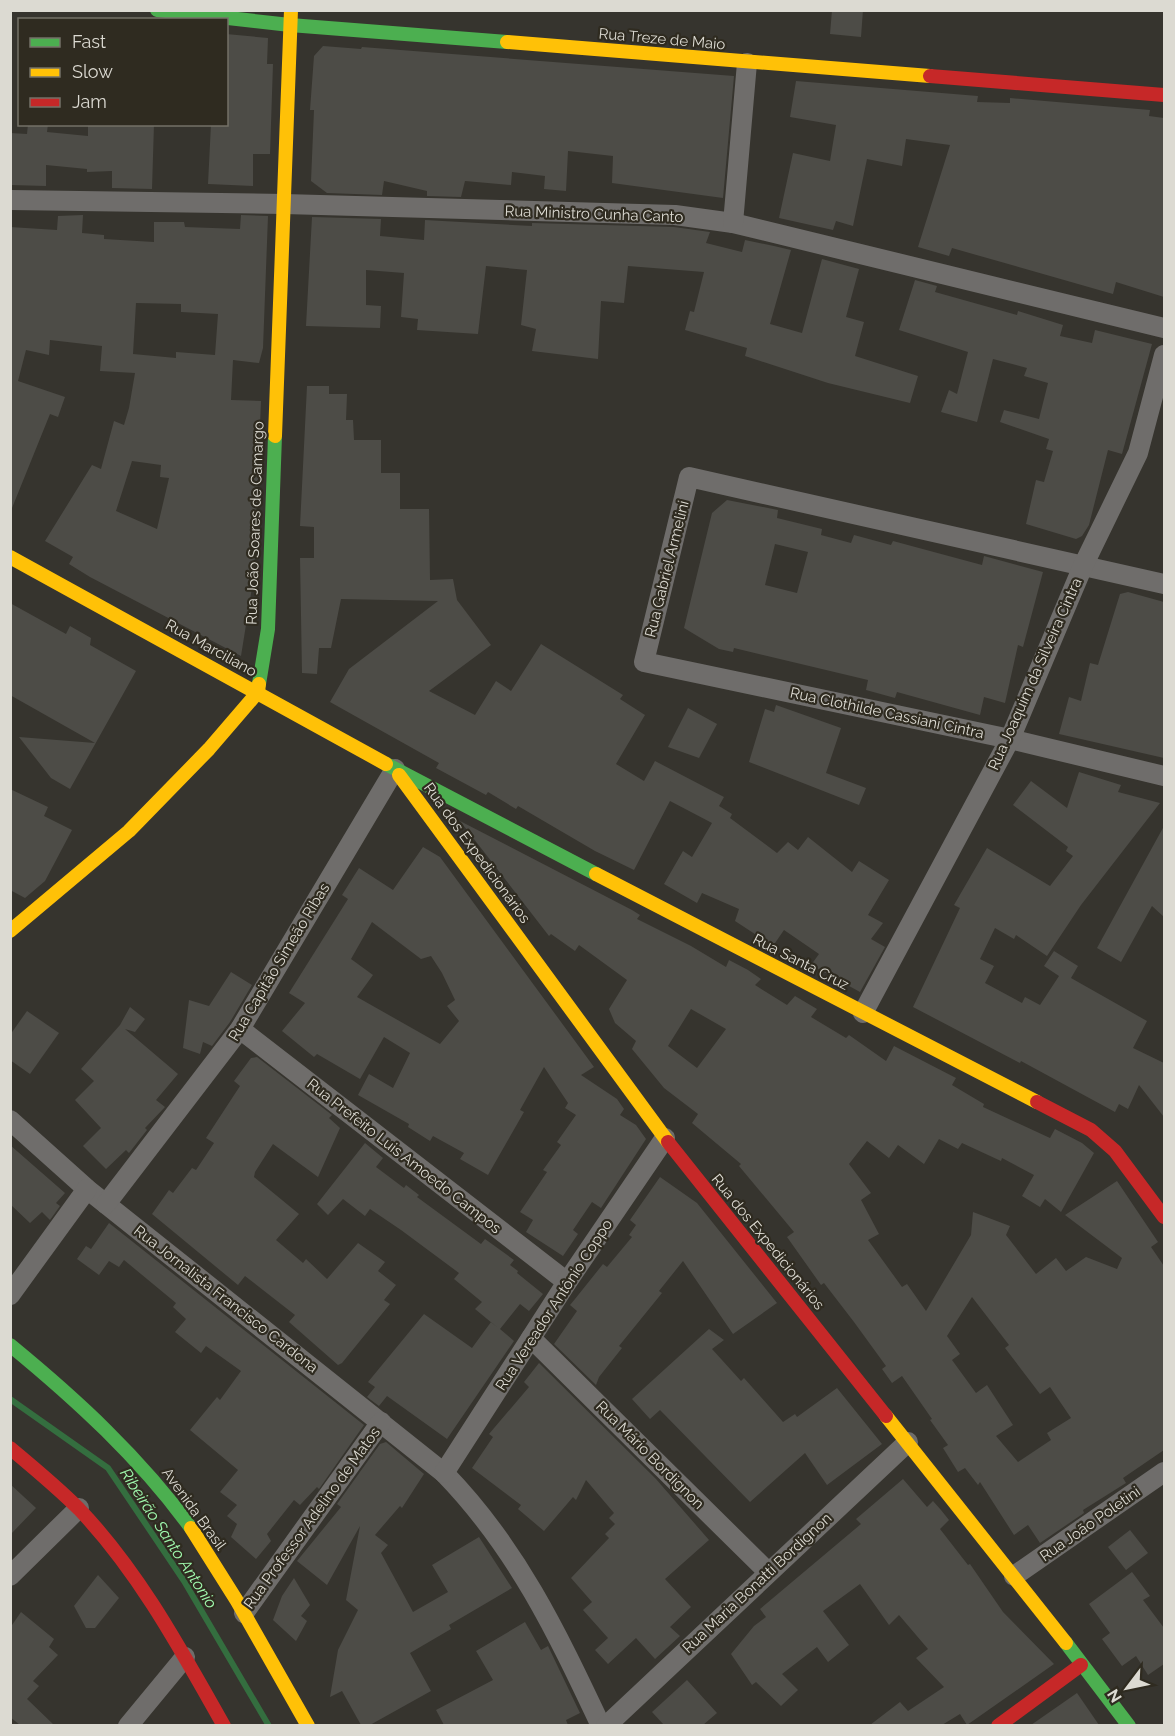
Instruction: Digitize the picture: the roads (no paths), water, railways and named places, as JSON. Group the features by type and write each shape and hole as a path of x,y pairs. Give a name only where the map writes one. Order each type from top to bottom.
{"street":[{"name":"Rua Treze de Maio","path":"157,10 290,18 747,63 1164,95"},
{"name":"Rua João Soares de Camargo","path":"258,692 268,629 290,18"},
{"path":"733,223 747,63"},
{"name":"Rua Ministro Cunha Canto","path":"10,200 284,204 675,215 733,223 1164,328"},
{"name":"Rua Joaquim da Silveira Cintra","path":"863,1012 1010,739 1083,566 1138,453 1164,355"},
{"name":"Rua Gabriel Armelini","path":"644,662 690,477 1083,566"},
{"name":"Rua Marciliano","path":"10,557 395,769"},
{"path":"1083,566 1164,584"},
{"name":"Rua Clothilde Cassiani Cintra","path":"644,662 1010,739 1164,776"},
{"path":"10,931 129,831 209,749 258,692"},
{"name":"Rua Santa Cruz","path":"395,769 1091,1130 1115,1151 1164,1217"},
{"name":"Rua Capitão Simeão Ribas","path":"106,1204 240,1029 395,769"},
{"name":"Rua dos Expedicionários","path":"395,769 665,1138 1014,1576 1129,1725"},
{"name":"Rua Prefeito Luis Amoedo Campos","path":"240,1029 567,1282"},
{"name":"Rua Jornalista Francisco Cardona","path":"10,1120 87,1189 444,1473 487,1520 532,1587 601,1725"},
{"name":"Rua Vereador Antônio Coppo","path":"444,1473 567,1282 665,1138"},
{"path":"10,1295 87,1189"},
{"name":"Rua Mário Bordignon","path":"531,1338 768,1572"},
{"name":"Avenida Brasil","path":"10,1345 62,1388 157,1483 180,1513 244,1613 308,1725"},
{"name":"Rua Professor Adelino de Matos","path":"244,1613 381,1422"},
{"name":"Rua Maria Bonatti Bordignon","path":"606,1725 908,1442"},
{"path":"10,1448 80,1508 125,1561 224,1725"},
{"name":"Rua João Poletini","path":"1014,1576 1164,1472"},
{"path":"10,1576 80,1508"},
{"path":"128,1725 185,1657"},
{"path":"998,1725 1081,1665"}],"waterway":[{"name":"Ribeirão Santo Antonio","path":"10,1399 108,1468 184,1581 269,1726"}]}
